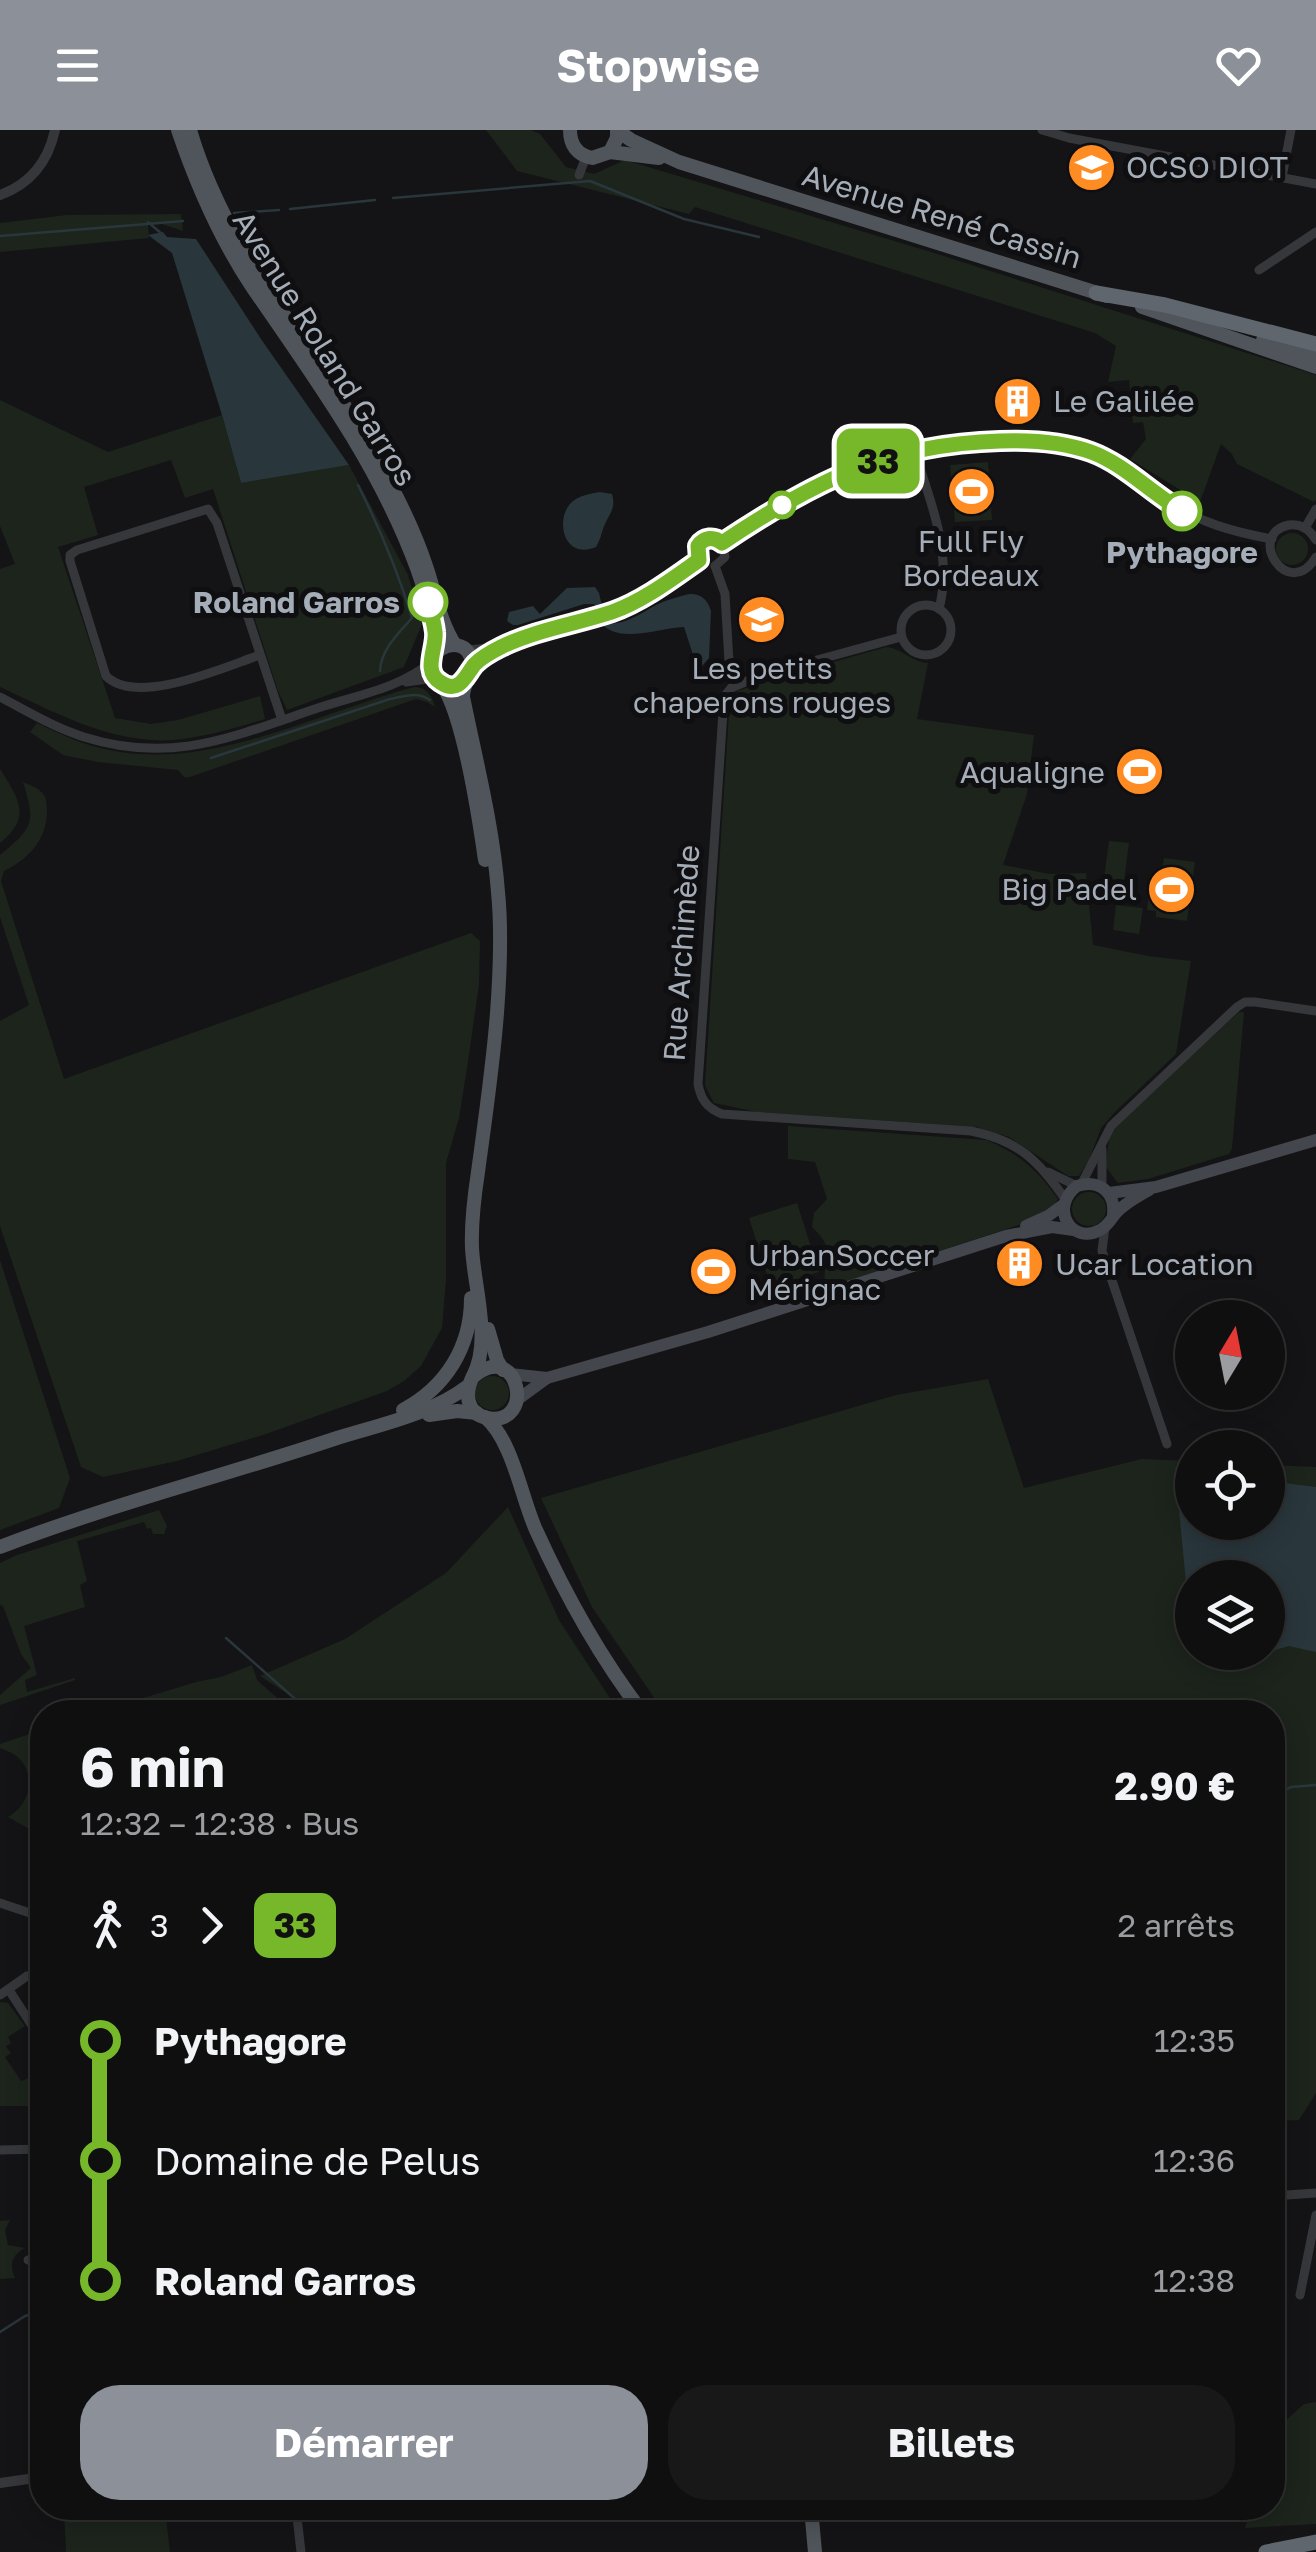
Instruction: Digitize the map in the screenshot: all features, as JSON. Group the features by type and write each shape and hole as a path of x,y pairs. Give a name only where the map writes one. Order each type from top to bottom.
{"highway":[{"path":"1096,293 1192,312 1316,344"},
{"path":"1266,2552 1316,2542"}],"main road":[{"name":"Avenue Roland Garros","path":"178,130 200,192 225,240 252,287 354,438 393,510 428,602 436,635 433,658"},
{"name":"Avenue Roland Garros","path":"190,130 216,200 262,282 380,464 418,544 446,632 460,647"},
{"path":"610,152 617,130"},
{"name":"Avenue René Cassin","path":"617,130 680,162 1096,293 1316,354"},
{"path":"566,133 576,150 586,156"},
{"name":"Avenue René Cassin","path":"586,156 598,158 610,152 680,162"},
{"name":"Avenue René Cassin","path":"1189,321 1316,367"},
{"path":"357,1432 415,1404 444,1379 456,1362 468,1329 471,1306 468,1236 496,1016 500,928 495,859 462,697 470,658 460,647 444,646 433,658 438,680 451,699 460,734 498,939"},
{"path":"438,680 453,686 468,674"},
{"path":"1105,1190 1156,1186 1316,1140"},
{"path":"478,1174 482,1300 496,1360 517,1386 509,1426 512,1443 549,1557"},
{"path":"1006,1236 1048,1216 1080,1184 1096,1184 1105,1190 1114,1208 1109,1222"},
{"path":"0,1547 68,1521 440,1405 488,1368 546,1378 708,1332 1006,1236 1052,1227 1096,1232 1126,1203 1156,1186"},
{"path":"473,1198 472,1257 482,1344 468,1400 504,1443 549,1557 594,1642 634,1700"},
{"path":"1064,1202 1065,1219 1078,1231"},
{"path":"336,1439 442,1412 499,1418 546,1378"},
{"path":"805,2552 810,2520"},
{"path":"812,2520 815,2552"}],"street":[{"path":"0,195 18,188 37,172 48,155 55,130"},
{"path":"178,130 211,198 216,200"},
{"path":"1282,178 1291,130"},
{"path":"1049,131 1316,184"},
{"path":"579,174 586,156"},
{"path":"1259,270 1316,232"},
{"path":"722,543 806,490 865,465 914,450 956,443 1010,441 1055,444 1093,453 1182,511 1230,531 1272,539"},
{"path":"914,450 943,550 943,592 938,609"},
{"path":"260,655 157,688 114,684 106,676 70,555 208,509 217,523 282,720"},
{"path":"1305,528 1316,510"},
{"path":"1316,540 1298,525 1282,528 1270,547 1274,562 1286,571 1301,571 1316,557"},
{"path":"709,538 722,543 725,557 715,566 706,566 699,560 696,551 700,542 709,538"},
{"path":"460,647 501,647 624,607 699,560"},
{"path":"715,566 725,594 729,662"},
{"path":"914,608 938,609 950,626 943,648 928,655 906,646 901,637 902,621 914,608"},
{"name":"Rue Archimède","path":"901,637 759,676 731,688 724,698 700,1095 706,1105 722,1114 990,1135 1030,1156 1046,1171 1064,1202"},
{"path":"468,674 501,647"},
{"path":"0,697 79,736 114,746 186,748 393,684 421,671 433,658"},
{"path":"393,684 438,680"},
{"path":"1080,1184 1111,1126 1237,1007 1255,1002 1316,1011"},
{"path":"1102,1142 1105,1190"},
{"name":"Rue Archimède","path":"1046,1171 1080,1184"},
{"path":"1102,1251 1109,1222"},
{"path":"1078,1231 1102,1251 1167,1444"},
{"path":"0,1903 30,1912"},
{"path":"30,1975 4,1992 30,2025"},
{"path":"0,2150 30,2149"},
{"path":"1285,2195 1316,2192"},
{"path":"1300,2295 1316,2215"},
{"path":"0,2484 30,2479"},
{"path":"297,2520 301,2552"}],"shaded area":[{"path":"486,130 531,130 540,134 566,167 594,174 625,160 931,252 1316,375 1316,500 1237,464 1221,444 1200,502 1130,459 1146,439 1143,422 1133,423 1129,380 1108,382 1116,346 1095,333 695,207 689,214 517,171"},
{"path":"181,214 183,231 162,224 148,225 149,238 0,252 0,223 67,215"},
{"path":"163,232 167,237 196,239 349,465 241,483 172,253 148,235"},
{"path":"0,400 108,452 222,415 241,483 349,465 408,575 422,624 404,667 287,710 213,489 185,498 171,460 84,487 98,535 58,547 115,718 151,724 178,720 260,696 265,719 183,739 135,738 88,726 0,687 0,569 15,564 0,526"},
{"name":"Full Fly Bordeaux","path":"988,462 992,520 955,522 950,465"},
{"path":"600,492 612,494 613,503 599,541 596,547 575,548 564,534 564,514 576,499"},
{"path":"1292,533 1303,538 1308,549 1303,560 1292,565 1281,560 1276,549 1281,538"},
{"path":"595,587 602,606 584,604 518,625 507,621 509,612 533,606 540,614 567,588"},
{"path":"689,594 703,598 711,611 709,658 702,666 696,664 684,627 628,634 617,633 600,622 622,622"},
{"path":"886,647 928,663 917,719 1034,735 1027,794 1003,865 1050,874 1086,873 1093,945 1191,961 1176,1054 1101,1128 1079,1176 1068,1176 1009,1137 977,1127 757,1112 714,1103 705,1085 730,698 751,686"},
{"path":"414,687 428,693 435,707 416,699 190,777 184,777 178,770 63,755 30,732 37,723 109,750 186,753 263,736"},
{"path":"0,769 17,798 19,816 0,843"},
{"path":"23,782 44,796 44,829 35,846 4,871 1,881 64,1079 471,933 480,941 479,984 468,1062 459,1118 446,1163 442,1328 421,1366 404,1381 387,1391 263,1435 177,1461 103,1477 81,1467 0,1226 0,1021 29,1005 0,917 0,855 29,823"},
{"path":"1109,841 1129,843 1124,881 1104,878"},
{"path":"1164,858 1195,862 1187,921 1156,917 1156,911 1147,910 1150,882 1160,883"},
{"path":"1116,905 1143,908 1139,934 1113,930"},
{"path":"1239,1012 1244,1012 1229,1154 1148,1179 1118,1183 1105,1166 1110,1134"},
{"path":"788,1126 986,1140 1026,1164 1058,1199 1053,1208 1025,1223 826,1288 827,1250 812,1227 814,1213 827,1199 815,1162 788,1159"},
{"path":"1089,1192 1101,1197 1106,1209 1101,1221 1089,1226 1077,1221 1072,1209 1077,1197"},
{"path":"797,1203 819,1272 771,1287 749,1218"},
{"path":"0,1260 70,1478 59,1508 0,1530"},
{"path":"492,1376 504,1381 509,1393 504,1405 492,1410 480,1405 475,1393 480,1381"},
{"path":"988,1379 1024,1488 1142,1459 1175,1460 1175,1540 1285,1540 1285,1466 1316,1467 1316,2093 1299,2120 1285,2121 1285,1700 656,1700 592,1607 541,1498 896,1395"},
{"path":"1285,1483 1316,1487 1316,1652 1285,1647 1285,1560 1184,1560 1182,1540 1285,1540"},
{"path":"508,1507 559,1620 611,1700 296,1700 260,1676 345,1639 446,1573"},
{"path":"159,1510 167,1526 164,1534 153,1534 144,1522 77,1541 87,1581 80,1585 85,1607 24,1626 37,1675 25,1680 27,1692 75,1680 0,1705 0,1695 31,1668 0,1605 0,1563"},
{"path":"252,1665 257,1680 280,1700 137,1700 196,1682"},
{"path":"30,1734 30,1829 8,1817 26,1797 27,1770 0,1744"},
{"path":"0,2003 8,2003 25,2026 8,2037 11,2043 6,2046 11,2053 5,2057 21,2081 30,2080 30,2106 0,2106"},
{"path":"10,2220 5,2230 8,2245 25,2248 13,2260 15,2278 0,2279 0,2221"},
{"path":"1316,2402 1316,2524 1245,2528 1247,2520 1285,2520 1285,2421 1304,2404"},
{"path":"65,2520 166,2520 170,2552 66,2552"}],"waterway":[{"path":"393,198 590,181 684,219 759,237"},
{"path":"290,209 375,200"},
{"path":"234,213 279,210"},
{"path":"0,236 183,221"},
{"path":"148,222 162,234"},
{"path":"358,485 388,550 412,618 387,649 380,671"},
{"path":"211,758 390,699 416,695 430,700"},
{"path":"226,1638 296,1700"},
{"path":"1285,1790 1316,1785"},
{"path":"0,2332 30,2315"}],"bus line":[{"name":"33","path":"428,602 436,635 432,674 440,683 453,686 468,677 476,663 501,647 624,607 699,560 696,551 700,542 714,538 722,543 806,490 900,453 956,443 1036,442 1093,453 1182,511"}],"place":[{"name":"OCSO DIOT","path":"1091,167"},
{"name":"Le Galilée","path":"1018,401"},
{"name":"Full Fly Bordeaux","path":"971,492"},
{"name":"Pythagore","path":"1182,511"},
{"name":"Roland Garros","path":"428,602"},
{"name":"Les petits chaperons rouges","path":"762,619"},
{"name":"Aqualigne","path":"1140,772"},
{"name":"Big Padel","path":"1172,889"},
{"name":"Ucar Location","path":"1020,1264"},
{"name":"UrbanSoccer Mérignac","path":"713,1272"}]}
